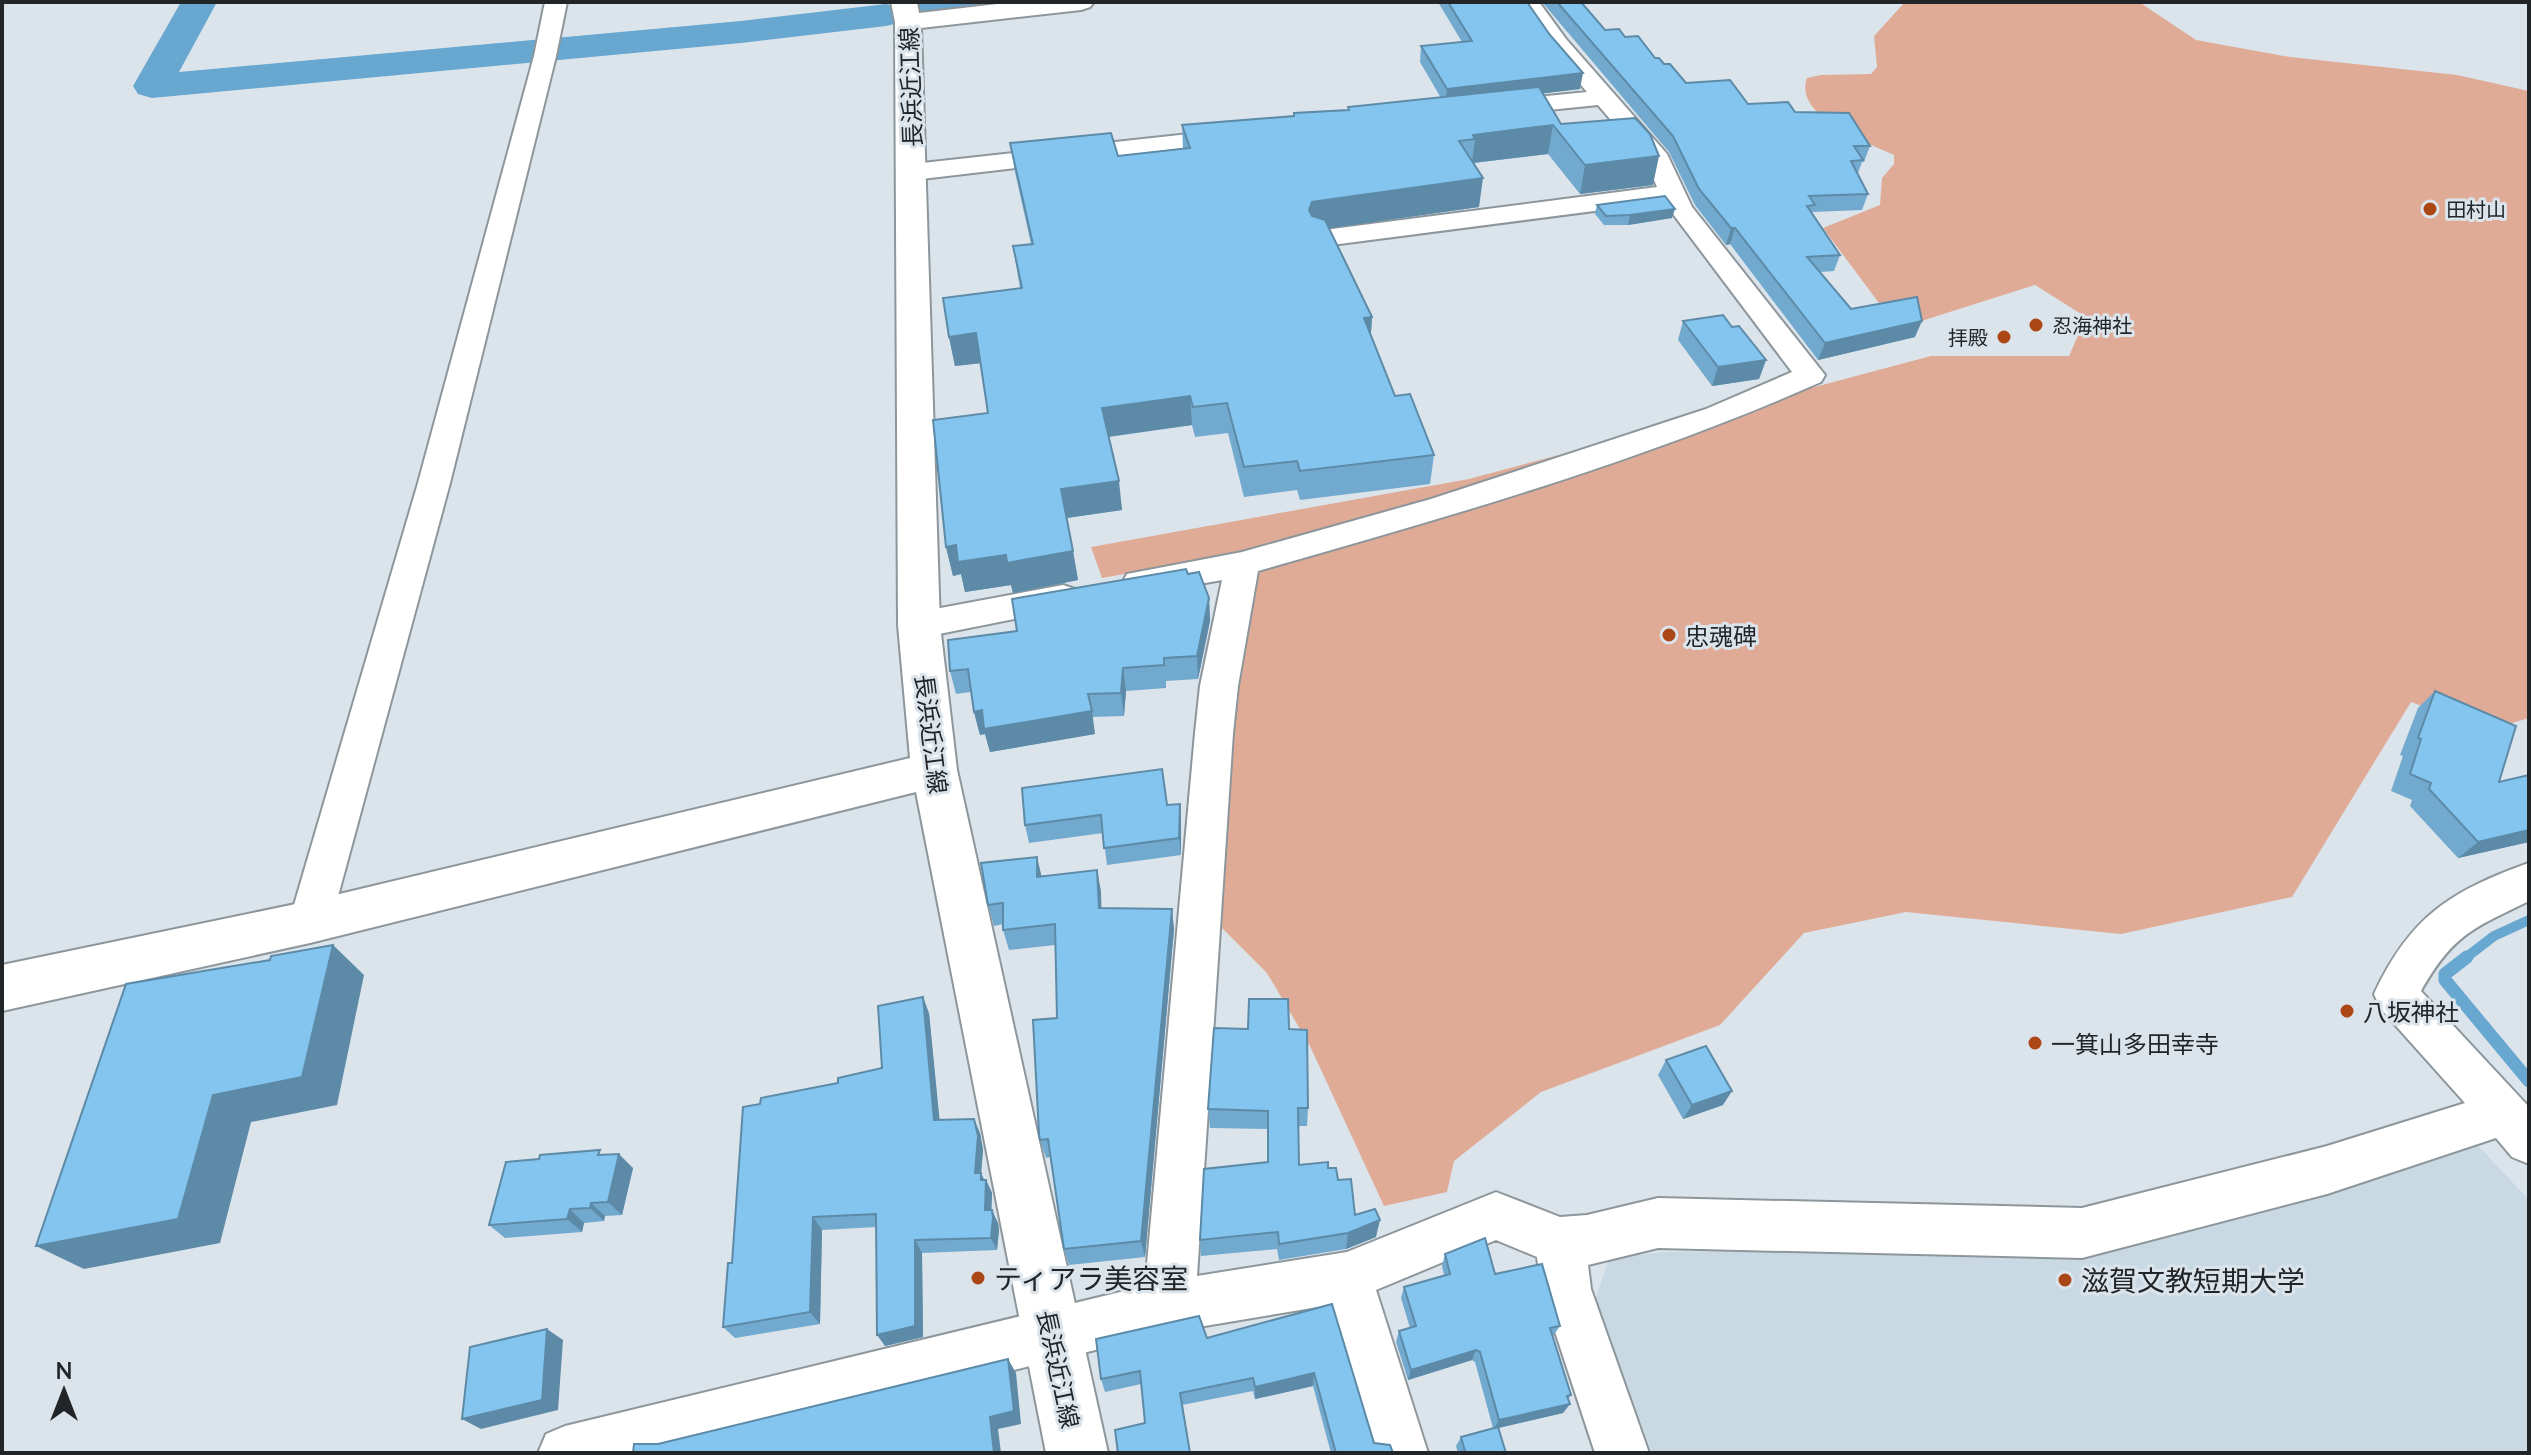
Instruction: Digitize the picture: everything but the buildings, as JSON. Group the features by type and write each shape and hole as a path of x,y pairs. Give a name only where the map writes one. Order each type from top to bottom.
{"main road":[{"path":"906,12 1081,2"},
{"name":"長浜近江線","path":"906,12 913,172 919,625 934,770 1077,1453"},
{"path":"2,988 310,922 934,770"}],"street":[{"path":"310,922 434,483 547,49 556,2"},
{"path":"919,625 1242,564 1443,507 1659,436 1717,416 1810,375 1680,209 1658,159 1558,44 1528,2"},
{"path":"1470,111 1607,97"},
{"path":"913,172 1261,133"},
{"path":"1324,238 1673,193"},
{"path":"1169,1306 1214,733 1219,686 1242,564"},
{"path":"565,1453 1169,1306 1347,1277 1496,1216 1560,1242 1587,1240 1658,1223 2082,1233 2327,1170 2517,1127 2396,994 2422,949 2451,919 2529,881"},
{"path":"1560,1242 1566,1289 1622,1453"},
{"path":"1347,1277 1401,1453"}],"shaded area":[{"path":"1905,2 2139,2 2196,40 2290,57 2457,75 2529,91 2529,718 2489,730 2411,702 2292,897 2121,934 1906,912 1804,933 1720,1025 1541,1092 1454,1161 1447,1192 1384,1206 1310,1046 1267,973 1219,925 1218,812 1253,551 1102,578 1091,547 1469,479 1931,356 2069,356 2086,317 2035,285 1912,324 1879,303 1823,228 1880,205 1882,178 1894,164 1894,155 1851,136 1822,116 1811,105 1806,92 1807,78 1871,74 1877,67 1874,36"},
{"name":"滋賀文教短期大学","path":"2473,1140 2529,1200 2529,1453 1652,1453 1595,1301 1609,1258 1663,1252 2095,1246"}],"waterway":[{"path":"199,2 152,86 741,32 886,15"},
{"path":"923,11 1002,2"},
{"path":"2464,959 2494,936 2529,920"},
{"path":"2467,957 2445,974 2445,980 2529,1081"}],"place":[{"name":"田村山","path":"2430,209"},
{"name":"忍海神社","path":"2036,325"},
{"name":"拝殿","path":"2004,337"},
{"name":"忠魂碑","path":"1669,635"},
{"name":"八坂神社","path":"2347,1011"},
{"name":"一箕山多田幸寺","path":"2035,1043"},
{"name":"ティアラ美容室","path":"978,1278"},
{"name":"滋賀文教短期大学","path":"2065,1280"}]}
